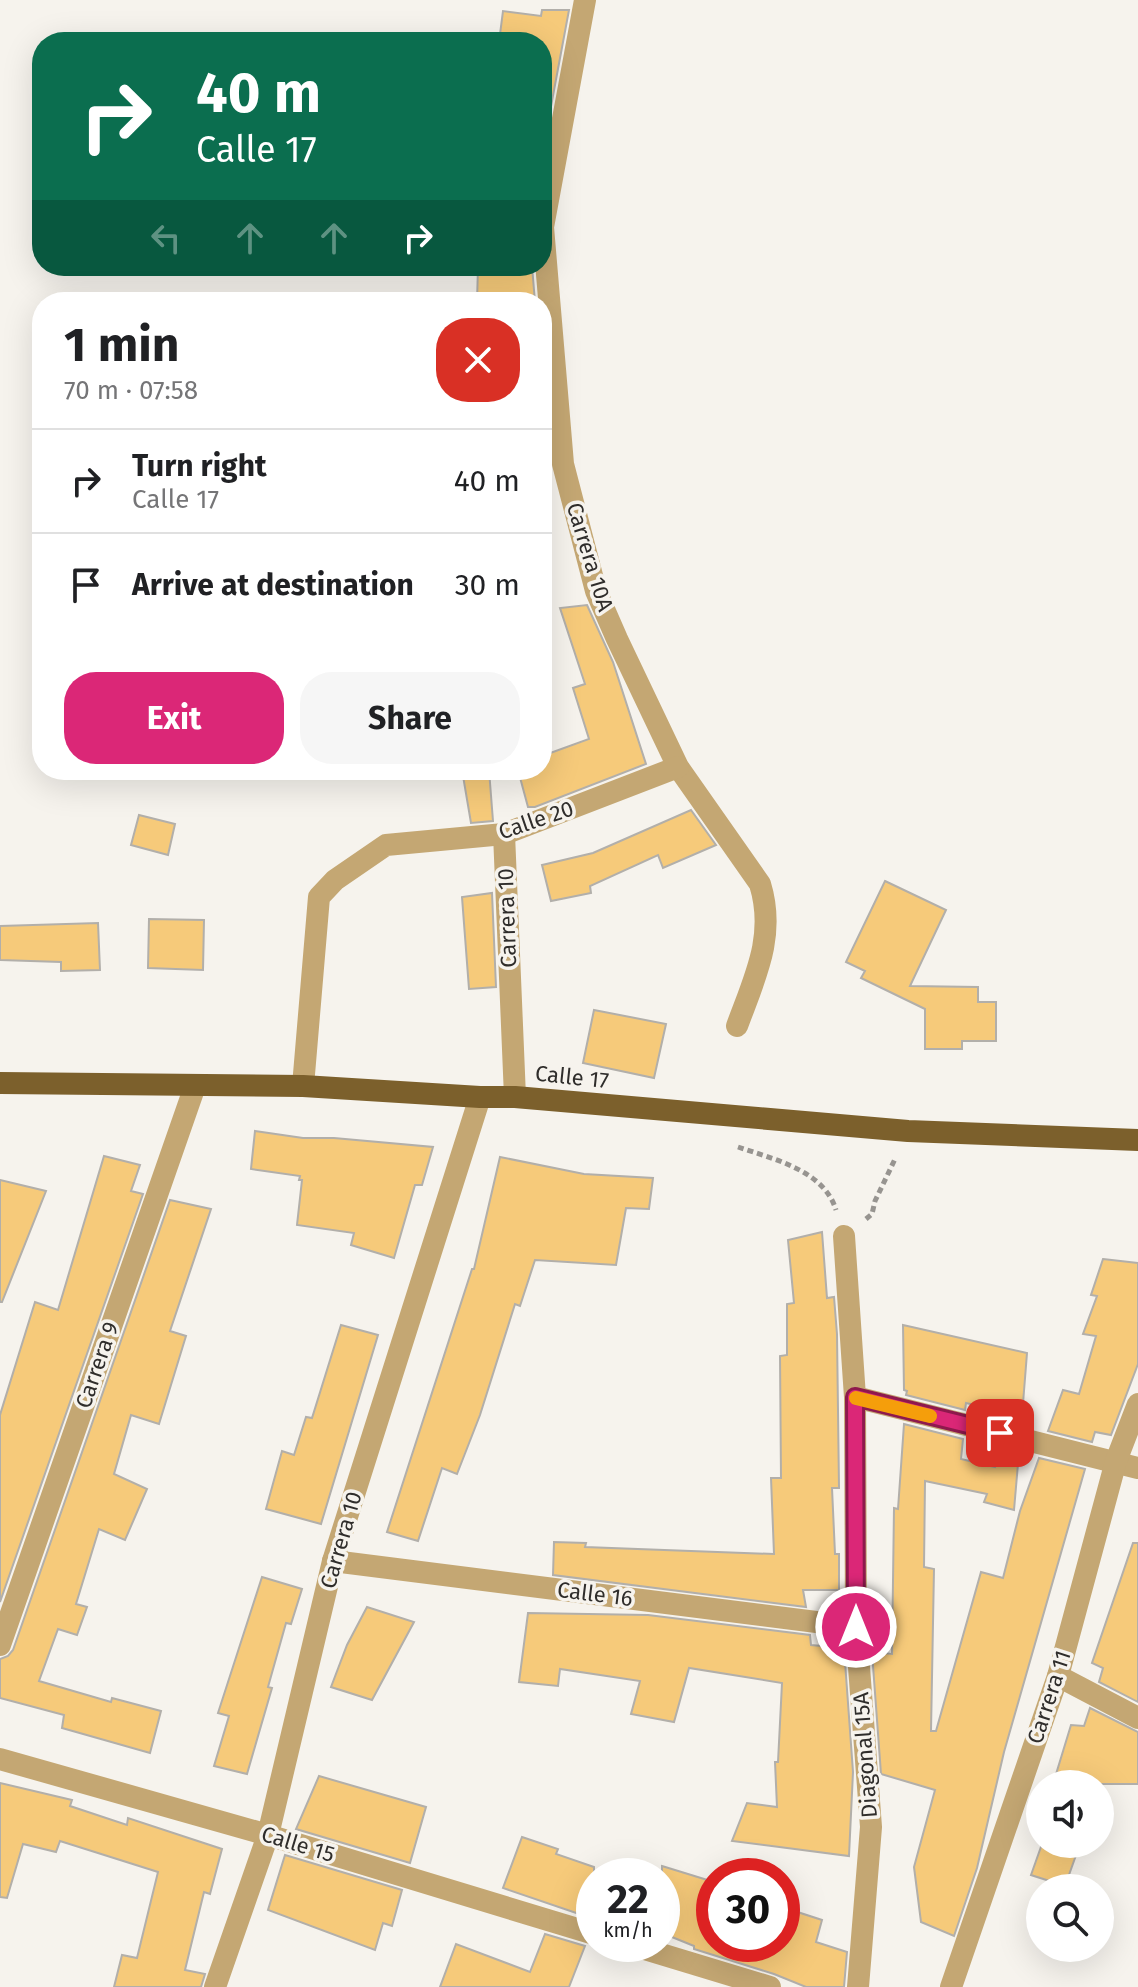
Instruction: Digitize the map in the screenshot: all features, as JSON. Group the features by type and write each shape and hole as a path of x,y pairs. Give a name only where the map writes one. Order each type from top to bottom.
{"highway":[{"name":"Calle 17","path":"0,1083 303,1086 515,1097 908,1131 1138,1140"}],"street":[{"name":"Carrera 10A","path":"552,178 585,0"},
{"name":"Carrera 10A","path":"552,334 563,464 596,591 678,767 760,884 766,906 766,932 761,958 737,1026"},
{"name":"Calle 20","path":"303,1086 319,897 335,880 386,845 504,834 678,767"},
{"name":"Carrera 10","path":"504,834 515,1097"},
{"name":"Carrera 9","path":"0,1645 195,1086"},
{"name":"Carrera 10","path":"215,1987 268,1835 333,1561 480,1097"},
{"name":"Diagonal 15A","path":"844,1236 855,1397 856,1627 871,1827 858,1987"},
{"path":"855,1397 1138,1468"},
{"name":"Carrera 11","path":"951,1987 1058,1676 1116,1461 1138,1404"},
{"name":"Calle 16","path":"333,1561 856,1627"},
{"path":"1058,1676 1138,1718"},
{"name":"Calle 15","path":"0,1759 268,1835 576,1929"},
{"path":"680,1960 770,1987"}],"path":[{"path":"729,1143 799,1168 833,1198 844,1236 872,1214 875,1201 908,1131"}],"building":[{"path":"542,10 569,10 552,101 552,32 500,32 503,11 541,16"},
{"path":"478,276 533,276 534,292 477,292"},
{"path":"587,605 613,662 646,764 528,807 521,780 552,780 552,752 589,739 573,688 585,684 560,608"},
{"path":"464,780 490,780 493,821 471,823"},
{"path":"691,810 716,845 663,868 658,855 590,886 591,893 551,901 542,865 593,853"},
{"path":"139,815 175,824 168,855 131,845"},
{"path":"885,881 946,910 910,986 978,987 978,1002 996,1002 996,1041 962,1041 962,1049 925,1049 925,1009 861,978 865,971 846,962"},
{"path":"492,893 496,987 469,989 462,897"},
{"path":"149,919 204,920 203,970 148,968"},
{"path":"98,923 100,970 61,971 61,962 0,960 0,926"},
{"path":"594,1010 666,1024 654,1078 583,1063"},
{"path":"255,1131 303,1138 433,1147 422,1185 415,1185 394,1258 351,1245 354,1233 297,1225 302,1180 299,1180 300,1176 251,1169"},
{"path":"104,1156 140,1165 131,1191 143,1194 0,1602 0,1415 35,1302 58,1310"},
{"path":"500,1157 584,1174 653,1178 649,1209 626,1208 616,1265 535,1260 520,1306 515,1304 480,1415 457,1474 442,1468 418,1541 387,1532 474,1269"},
{"path":"0,1180 46,1191 2,1302 0,1302"},
{"path":"170,1200 211,1209 170,1331 186,1336 159,1424 131,1415 114,1474 147,1489 125,1540 99,1529 76,1604 87,1607 77,1635 58,1629 39,1681 111,1702 112,1698 161,1711 150,1753 62,1728 64,1715 0,1698 0,1659 13,1650"},
{"path":"822,1232 827,1298 834,1297 837,1334 839,1488 832,1488 835,1554 839,1554 839,1590 803,1590 806,1607 553,1575 554,1542 586,1543 585,1547 774,1554 771,1478 781,1478 780,1356 787,1355 787,1304 794,1303 788,1240"},
{"path":"1103,1259 1138,1263 1138,1364 1111,1435 1095,1432 1092,1442 1048,1431 1063,1390 1079,1394 1096,1336 1083,1334 1097,1296 1091,1295"},
{"path":"341,1325 378,1335 321,1524 266,1509 282,1451 294,1455 306,1417 312,1418"},
{"path":"903,1325 1027,1353 1022,1416 966,1403 965,1410 906,1395"},
{"path":"904,1424 963,1439 961,1459 995,1467 1001,1448 1019,1452 1014,1510 984,1502 987,1494 925,1481 924,1567 934,1569 931,1731 936,1731 981,1572 1003,1578 1020,1511 1039,1458 1085,1469 1004,1752 977,1868 954,1936 921,1922 914,1867 935,1790 881,1774 872,1652 892,1654 894,1508 898,1509"},
{"path":"1133,1543 1138,1543 1138,1702 1099,1682 1103,1668 1092,1663"},
{"path":"262,1577 302,1589 291,1624 286,1623 268,1687 272,1688 247,1774 214,1766 229,1716 218,1713"},
{"path":"367,1607 414,1622 372,1700 331,1687 347,1645"},
{"path":"528,1613 648,1615 810,1635 811,1645 844,1648 853,1772 849,1856 732,1841 747,1803 777,1807 775,1762 778,1762 782,1683 689,1668 674,1722 631,1714 640,1681 560,1669 558,1686 519,1682"},
{"path":"1090,1708 1138,1732 1138,1784 1114,1784 1114,1770 1057,1770 1071,1725 1084,1726"},
{"path":"319,1776 426,1807 410,1863 296,1829"},
{"path":"0,1783 72,1800 70,1806 127,1825 128,1818 222,1849 210,1894 204,1892 185,1970 205,1974 201,1987 114,1987 122,1955 137,1958 158,1872 60,1841 56,1852 23,1844 7,1898 0,1897"},
{"path":"522,1837 558,1849 556,1854 576,1861 576,1913 503,1888"},
{"path":"285,1855 402,1890 392,1926 383,1923 375,1950 268,1910"},
{"path":"1037,1858 1075,1858 1069,1874 1031,1874"},
{"path":"680,1872 696,1876 696,1950 680,1940"},
{"path":"800,1913 822,1920 816,1942 847,1952 844,1987 806,1987 736,1962 800,1962"},
{"path":"545,1934 576,1943 576,1962 579,1962 569,1987 440,1987 456,1944 530,1972"}],"slow traffic":[{"path":"856,1398 930,1416"}],"route":[{"path":"856,1627 855,1397 1000,1433"}]}
